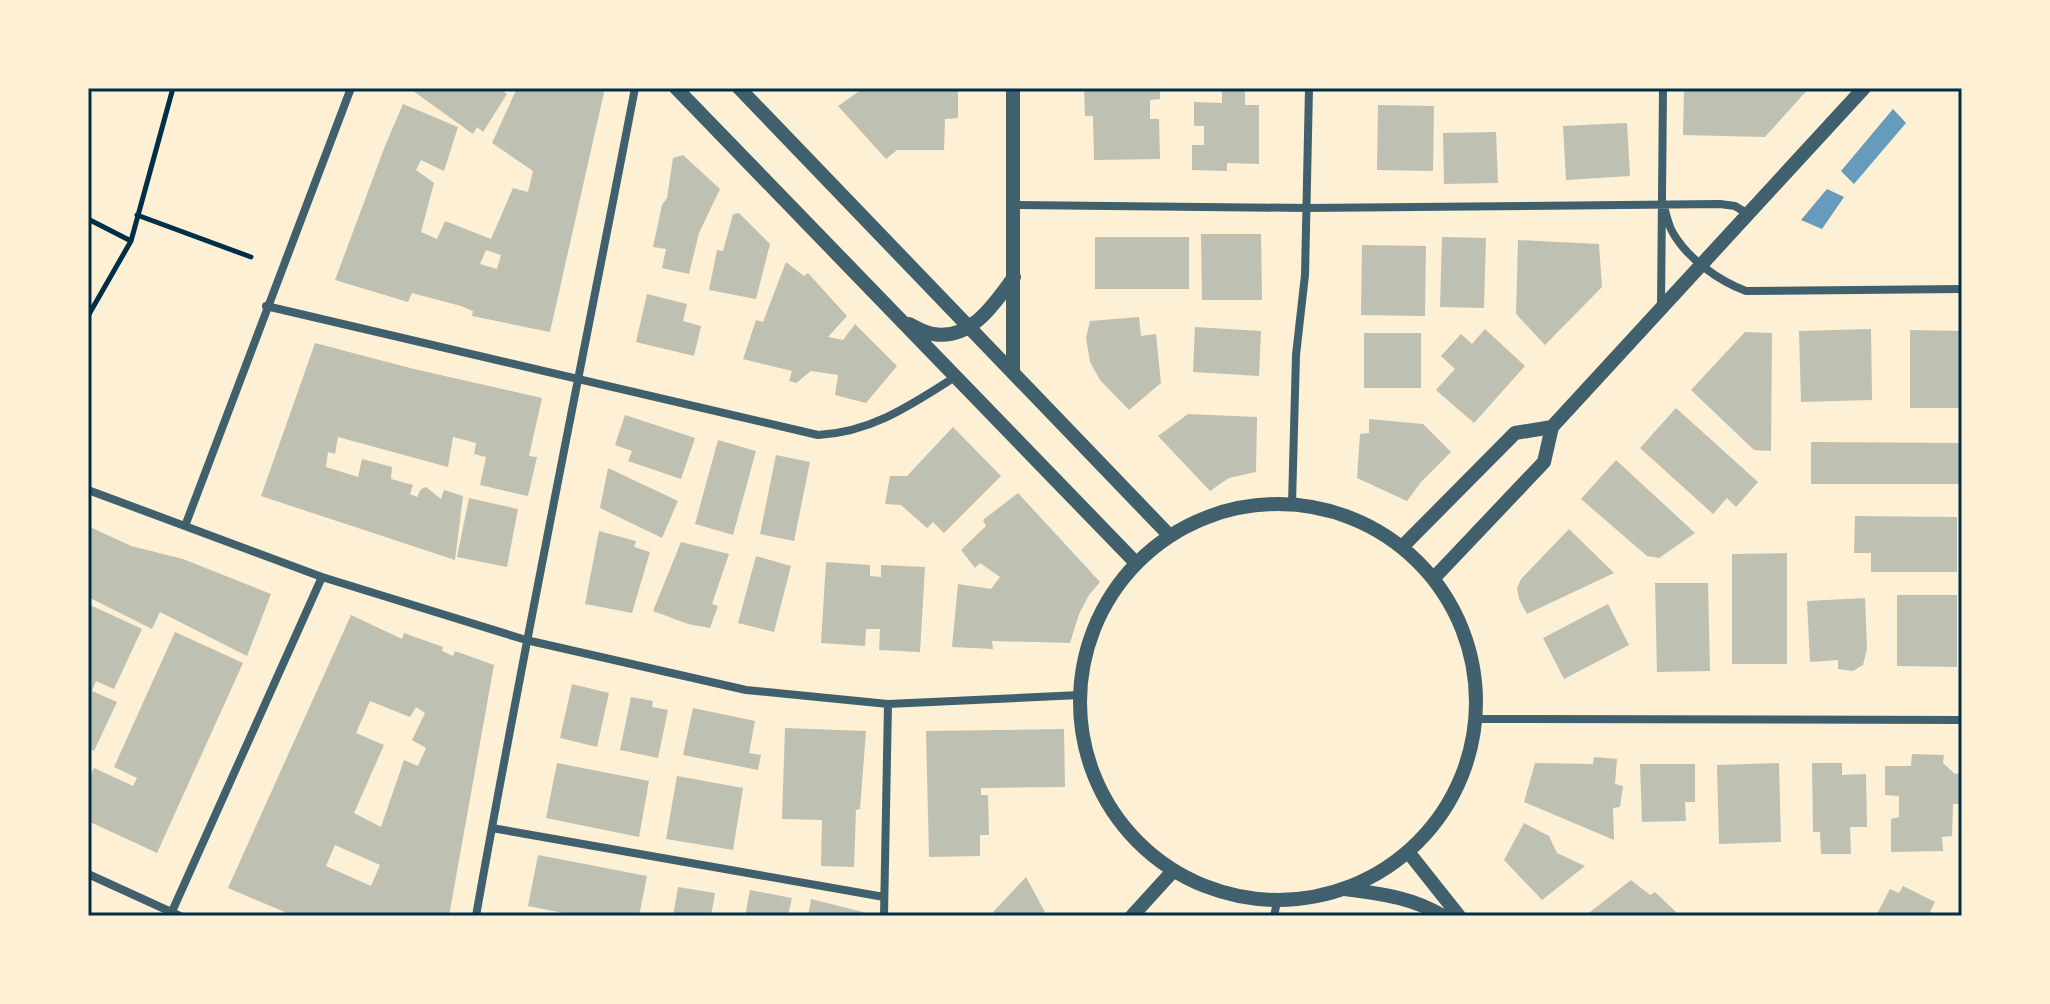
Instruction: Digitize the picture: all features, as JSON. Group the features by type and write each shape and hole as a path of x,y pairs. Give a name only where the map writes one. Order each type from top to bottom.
{"street":[{"path":"185,526 351,88"},
{"path":"476,916 526,640 635,88"},
{"path":"676,88 1136,563"},
{"path":"739,88 1169,535"},
{"path":"1013,88 1013,371"},
{"path":"1292,504 1296,355 1305,275 1309,88"},
{"path":"1661,308 1663,88"},
{"path":"1433,579 1544,462 1552,427 1864,88"},
{"path":"1013,205 1307,208 1663,203 1720,204 1735,206 1748,214"},
{"path":"1663,203 1673,233 1702,264 1724,282 1746,291 1962,289"},
{"path":"900,320 932,334 947,335 970,328 992,307 1014,277"},
{"path":"266,306 818,435 842,434 892,417 955,377"},
{"path":"1403,546 1515,433 1552,427"},
{"path":"88,490 322,577 526,640 746,690 888,704 1080,695"},
{"path":"1292,504 1343,514 1403,546 1433,579 1457,616 1474,666 1477,719 1461,781 1443,815 1409,853 1345,889 1275,909 1223,894 1173,871 1133,838 1103,796 1085,747 1080,695 1087,647 1107,602 1136,563 1169,535 1228,509 1292,504"},
{"path":"88,874 174,915 322,577"},
{"path":"884,916 888,704"},
{"path":"1477,719 1962,720"},
{"path":"492,828 884,897"},
{"path":"1409,853 1459,916"},
{"path":"1132,916 1173,871"},
{"path":"1345,889 1398,896 1443,916"}],"path":[{"path":"88,316 131,241 173,88"},
{"path":"137,215 251,257"},
{"path":"88,219 131,241"}],"water":[{"path":"1893,109 1906,123 1854,184 1841,171"},
{"path":"1827,189 1844,197 1822,229 1801,220"}],"building":[{"path":"409,88 498,88 507,94 483,132 477,127 473,134"},
{"path":"517,88 605,88 550,332 472,316 473,311 461,306 412,293 408,302 335,280 403,104 458,127 444,171 421,160 416,170 434,183 421,232 437,239 445,221 491,239 513,188 528,192 533,171 492,143","holes":["486,250 501,255 497,269 480,264"]},
{"path":"864,88 958,88 958,118 945,119 944,150 897,150 886,159 838,106"},
{"path":"1084,88 1160,88 1160,99 1150,100 1150,119 1159,119 1160,159 1094,160 1093,116 1085,116"},
{"path":"1222,88 1245,88 1245,105 1259,105 1259,164 1227,163 1227,171 1192,170 1192,145 1204,145 1204,126 1194,126 1194,102 1222,103"},
{"path":"1684,88 1777,88 1777,91 1779,88 1809,88 1765,137 1683,135"},
{"path":"1378,105 1434,106 1433,171 1377,170"},
{"path":"1627,123 1630,176 1566,180 1563,126"},
{"path":"1496,132 1498,183 1444,184 1443,133"},
{"path":"683,155 720,189 699,233 689,274 662,268 666,249 653,247 662,205 667,198 673,158"},
{"path":"739,213 770,244 756,299 709,290 717,250 723,251 733,214"},
{"path":"1201,234 1261,234 1262,300 1202,300"},
{"path":"1095,237 1189,237 1189,289 1095,289"},
{"path":"1442,237 1486,238 1484,308 1440,307"},
{"path":"1518,240 1599,244 1602,287 1545,345 1516,314"},
{"path":"1362,245 1426,246 1425,316 1361,315"},
{"path":"786,262 804,276 808,273 847,316 828,337 843,340 855,324 897,366 866,403 835,395 838,375 811,371 796,383 789,381 792,371 743,359 756,320 763,322"},
{"path":"647,294 687,304 683,321 701,326 694,356 636,342"},
{"path":"1139,317 1141,336 1156,334 1161,383 1129,410 1100,380 1090,362 1086,338 1090,321"},
{"path":"1195,327 1261,331 1259,376 1193,372"},
{"path":"1485,329 1525,366 1474,423 1436,390 1455,369 1441,356 1461,334 1472,344"},
{"path":"1871,329 1872,400 1801,402 1799,331"},
{"path":"1910,330 1962,331 1962,408 1910,408"},
{"path":"1745,332 1772,333 1771,451 1754,450 1691,390"},
{"path":"1364,333 1421,333 1421,388 1364,388"},
{"path":"315,343 542,398 529,456 537,457 528,496 480,485 486,457 474,454 476,443 453,437 448,467 338,437 335,454 328,452 326,467 358,477 362,459 392,467 391,479 413,485 410,494 417,497 426,487 441,499 444,490 463,496 455,560 261,496"},
{"path":"1676,408 1758,482 1736,507 1727,498 1713,514 1640,448"},
{"path":"1188,414 1257,417 1256,472 1229,478 1210,491 1158,436"},
{"path":"625,415 695,438 681,479 628,461 632,451 615,445"},
{"path":"1369,419 1423,424 1451,452 1407,501 1357,478 1360,434 1369,433"},
{"path":"953,427 1001,476 944,533 933,522 927,528 901,505 885,504 890,476 907,476"},
{"path":"718,440 756,451 733,535 695,524"},
{"path":"1811,442 1962,443 1962,484 1811,484"},
{"path":"776,455 810,462 794,541 760,534"},
{"path":"1616,460 1695,533 1659,558 1647,556 1581,499"},
{"path":"608,468 678,501 662,538 600,508"},
{"path":"1018,493 1100,582 1079,614 1070,643 992,641 993,649 952,647 958,584 991,589 1000,577 980,563 975,568 961,550 986,526 983,520"},
{"path":"469,498 518,509 507,567 457,557"},
{"path":"1855,516 1957,517 1957,572 1871,572 1871,553 1854,553"},
{"path":"88,526 131,546 183,559 271,594 247,656 160,612 152,629 88,597"},
{"path":"1569,529 1614,573 1527,614 1517,588 1521,579"},
{"path":"599,531 636,541 634,547 650,552 632,613 585,604"},
{"path":"681,542 729,554 712,604 718,606 710,628 688,624 653,611"},
{"path":"1787,553 1787,664 1732,664 1732,554"},
{"path":"756,556 791,566 774,632 738,623"},
{"path":"826,562 870,565 870,576 881,577 881,565 925,567 920,652 879,650 880,629 866,629 865,646 821,643"},
{"path":"1655,583 1708,583 1710,671 1657,672"},
{"path":"1897,595 1957,595 1957,667 1897,666"},
{"path":"1865,598 1867,649 1863,665 1853,671 1838,669 1838,660 1810,662 1807,601"},
{"path":"88,604 142,629 114,689 96,681 92,691 117,702 94,751 88,748"},
{"path":"1608,604 1629,645 1564,679 1543,638"},
{"path":"351,615 402,639 404,633 443,647 442,651 453,656 455,651 494,665 449,916 294,916 228,888","holes":["370,701 410,717 416,707 425,713 412,740 426,748 418,766 404,760 381,827 354,813 384,745 356,733","335,845 380,865 371,886 326,866"]},
{"path":"175,632 243,663 157,853 88,821 88,781 94,768 133,786 137,778 114,767"},
{"path":"572,684 609,693 597,747 560,738"},
{"path":"631,697 653,701 652,707 668,710 658,758 620,750"},
{"path":"693,708 755,721 749,753 761,755 758,770 683,755"},
{"path":"785,728 866,731 860,809 856,810 854,867 821,866 822,820 782,819"},
{"path":"1064,729 1065,787 981,788 981,795 988,795 989,835 980,835 980,856 929,857 926,731"},
{"path":"1912,754 1944,755 1943,763 1955,774 1962,773 1962,804 1953,804 1952,836 1942,837 1943,851 1891,852 1891,819 1899,817 1899,796 1885,795 1885,766 1911,766"},
{"path":"1594,757 1617,759 1615,784 1623,786 1620,807 1613,808 1614,840 1524,802 1535,763 1593,764"},
{"path":"557,763 649,781 639,837 546,818"},
{"path":"1779,763 1781,842 1719,844 1717,765"},
{"path":"1812,763 1842,763 1842,775 1866,774 1867,827 1850,827 1851,854 1821,854 1820,832 1813,832"},
{"path":"1640,764 1695,764 1695,802 1685,802 1686,821 1642,822"},
{"path":"677,776 743,788 733,850 666,839"},
{"path":"1524,823 1549,836 1557,853 1585,866 1542,900 1504,860"},
{"path":"538,855 647,876 639,916 578,916 528,906"},
{"path":"1026,877 1045,912 1040,916 996,916 993,912"},
{"path":"1631,880 1650,895 1655,892 1676,912 1671,916 1585,916"},
{"path":"1903,886 1935,902 1930,912 1938,916 1876,916 1890,889 1899,893"},
{"path":"678,887 715,893 711,916 673,916"},
{"path":"750,890 792,898 788,916 745,916"},
{"path":"811,899 863,912 862,916 808,916"}]}
